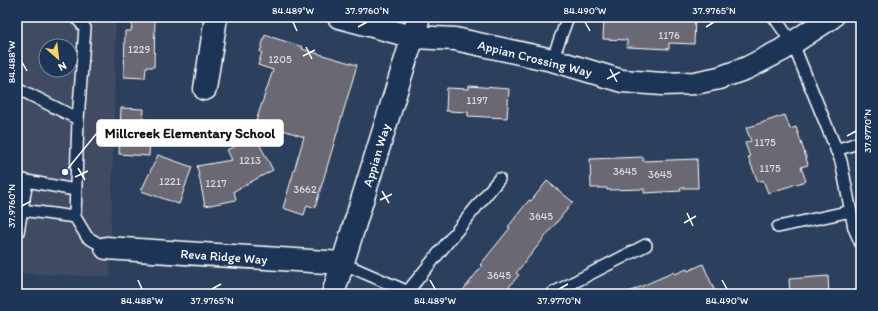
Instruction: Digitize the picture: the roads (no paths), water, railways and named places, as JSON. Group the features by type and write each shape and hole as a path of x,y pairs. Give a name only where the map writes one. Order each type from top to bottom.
{"street":[{"path":"205,89 216,17"},
{"name":"Appian Crossing Way","path":"339,17 416,27 455,39 552,60 622,81 662,84 696,83 719,78 747,68 793,44 832,17"},
{"name":"Appian Way","path":"333,294 416,27"},
{"name":"Reva Ridge Way","path":"106,248 342,263"}],"lane":[{"path":"76,17 85,28 78,119 75,218 87,238 106,248"},
{"path":"552,60 568,17"},
{"path":"774,17 793,44 841,161 854,228 861,244"},
{"path":"17,88 78,119"},
{"path":"836,150 861,142"},
{"path":"342,263 409,293 498,179"},
{"path":"18,232 22,210 22,180 75,190"},
{"path":"22,210 75,218"},
{"path":"778,227 851,211"},
{"path":"552,294 646,245"}],"place":[{"name":"Millcreek Elementary School","path":"65,172"}]}
